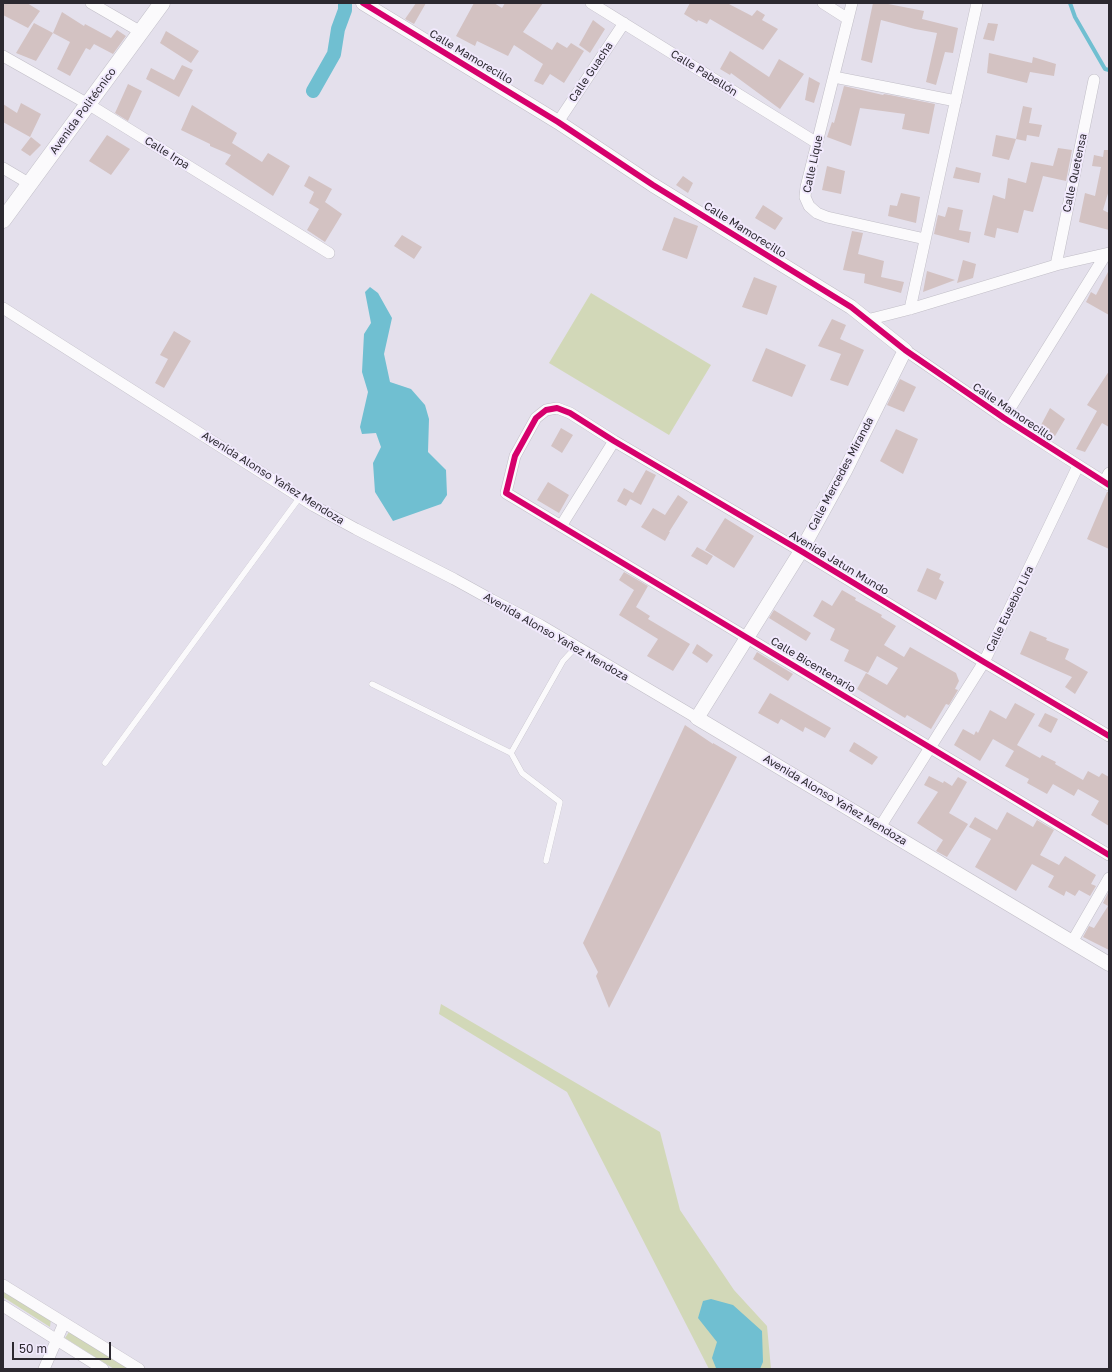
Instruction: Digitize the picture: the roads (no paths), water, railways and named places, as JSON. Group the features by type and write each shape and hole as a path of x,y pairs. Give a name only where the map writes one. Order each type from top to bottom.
{"main road":[{"name":"Avenida Politécnico","path":"3,220 162,3"}],"street":[{"path":"91,3 141,32"},
{"name":"Calle Mamorecillo","path":"364,3 558,122 653,184 851,307 905,350 1004,418 1078,466 1107,480"},
{"name":"Calle Pabellón","path":"591,3 817,143"},
{"path":"823,3 848,19"},
{"name":"Calle Lique","path":"852,3 806,187 805,197 809,206 817,213 827,217 925,239"},
{"path":"910,309 977,3"},
{"name":"Calle Guacha","path":"558,122 624,23"},
{"name":"Calle Irpa","path":"3,56 88,104 329,253"},
{"path":"834,77 956,101"},
{"name":"Calle Quetensa","path":"1056,265 1094,80"},
{"path":"3,168 30,184"},
{"path":"867,320 910,309 1056,265 1108,254"},
{"path":"1004,418 1108,254"},
{"name":"Avenida Alonso Yañez Mendoza","path":"3,308 300,497 356,529 540,625 1109,964"},
{"name":"Calle Mercedes Miranda","path":"697,718 801,551 845,471 905,350"},
{"name":"Avenida Jatun Mundo","path":"506,493 515,456 536,418 546,410 557,408 570,413 614,441 801,551 1109,736"},
{"path":"561,526 614,441"},
{"name":"Calle Eusebio Lira","path":"880,827 984,662 1078,466"},
{"name":"Calle Bicentenario","path":"506,493 1109,855"},
{"path":"1072,942 1109,878"},
{"path":"3,1285 139,1369"},
{"path":"3,1306 103,1369"},
{"path":"44,1369 64,1323"}],"lane":[{"path":"105,763 300,497"},
{"path":"511,753 563,661 576,647"},
{"path":"372,684 511,753 522,773 560,802 546,861"}],"water":[{"path":"370,287 378,293 392,318 384,354 390,382 411,389 425,405 429,419 428,452 446,470 447,495 441,504 393,521 375,492 373,463 381,447 376,433 362,434 360,427 368,392 362,372 364,334 371,323 365,292"},
{"path":"711,1299 733,1305 762,1331 763,1362 760,1369 716,1368 712,1358 717,1342 698,1318 703,1301"}],"waterway":[{"path":"313,91 334,54 338,29 345,10 345,3"},
{"path":"1070,3 1075,17 1105,69 1109,70"}]}
